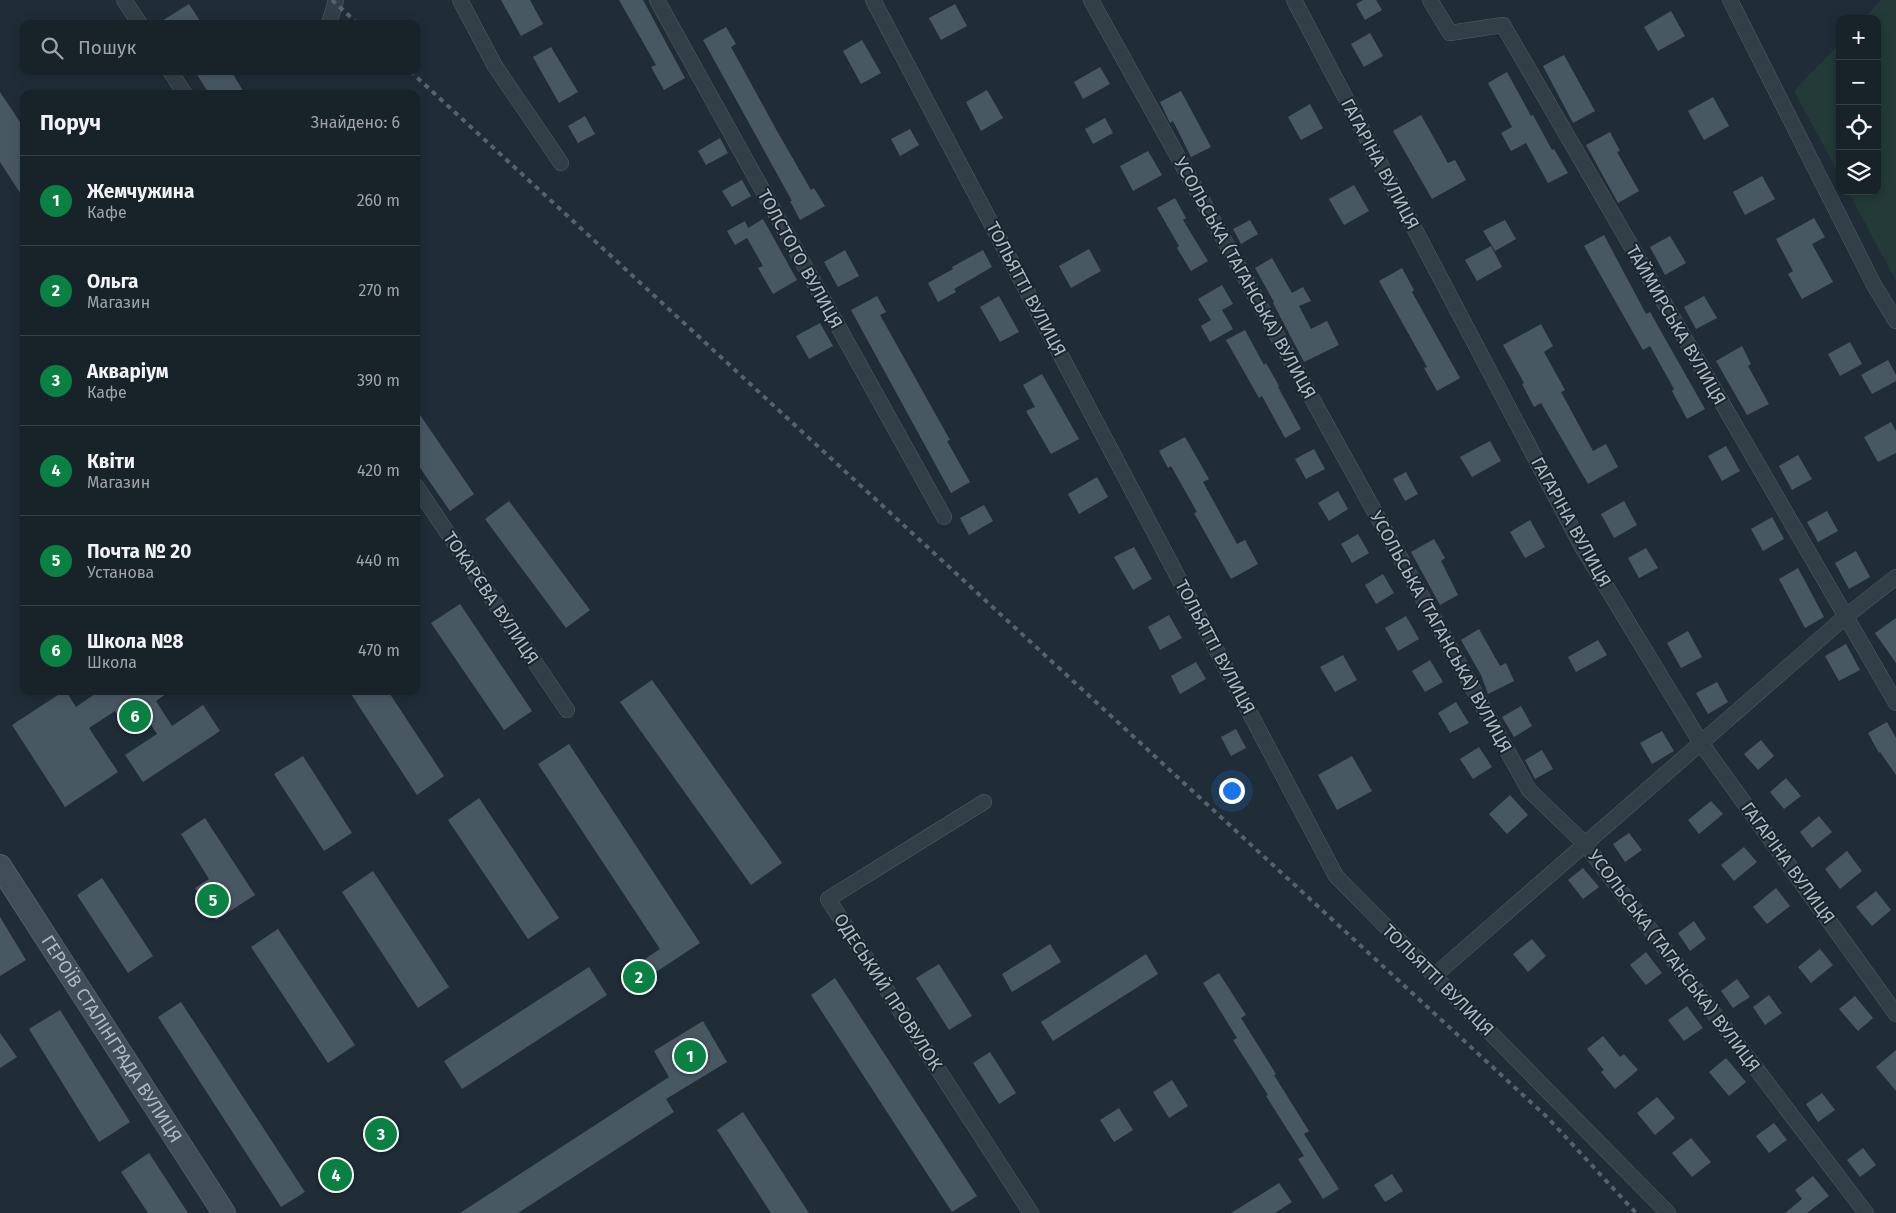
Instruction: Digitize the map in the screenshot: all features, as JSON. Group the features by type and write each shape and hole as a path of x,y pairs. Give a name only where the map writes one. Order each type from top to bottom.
{"main road":[{"name":"ГЕРОЇВ СТАЛІНГРАДА ВУЛИЦЯ","path":"0,866 224,1213"}],"street":[{"path":"124,0 137,20"},
{"path":"329,20 336,0"},
{"path":"460,0 495,66 561,163"},
{"name":"ТОЛСТОГО ВУЛИЦЯ","path":"657,0 944,517"},
{"name":"ТОЛЬЯТТІ ВУЛИЦЯ","path":"873,0 1336,876 1668,1213"},
{"name":"УСОЛЬСЬКА (ТАГАНСЬКА) ВУЛИЦЯ","path":"1091,0 1529,790 1585,844 1866,1213"},
{"name":"ГАГАРІНА ВУЛИЦЯ","path":"1294,0 1581,545 1701,743 1896,1014"},
{"name":"ТАЙМИРСЬКА ВУЛИЦЯ","path":"1430,0 1450,33 1503,25 1896,703"},
{"path":"1730,0 1874,285 1896,322"},
{"path":"173,75 182,90"},
{"name":"ТОКАРЄВА ВУЛИЦЯ","path":"420,492 567,710"},
{"path":"1434,976 1845,617 1896,577"},
{"name":"ОДЕСЬКИЙ ПРОВУЛОК","path":"984,802 828,899 1030,1213"}],"green space":[{"path":"1881,0 1896,0 1896,281 1850,195 1881,195 1881,15 1867,15"},
{"path":"1836,47 1836,169 1794,91"}],"building":[{"path":"501,0 530,0 543,24 521,36"},
{"path":"619,0 643,0 685,78 664,90 651,67 656,65"},
{"path":"1363,0 1376,0 1382,10 1365,20 1356,4"},
{"path":"189,4 199,20 163,20"},
{"path":"955,4 967,26 941,40 929,18"},
{"path":"1671,11 1685,36 1658,51 1644,27"},
{"path":"726,27 736,44 731,47 777,131 811,190 814,188 825,206 800,220 790,201 792,201 703,40"},
{"path":"1370,33 1383,56 1364,67 1351,44"},
{"path":"862,40 881,73 861,84 843,51"},
{"path":"551,47 578,92 559,103 533,57"},
{"path":"1564,55 1595,111 1573,123 1543,66"},
{"path":"1100,67 1110,84 1083,99 1074,82"},
{"path":"1507,72 1531,116 1533,115 1552,150 1554,149 1568,173 1548,183 1526,143 1511,151 1501,133 1512,127 1488,83"},
{"path":"197,75 233,75 243,90 207,90"},
{"path":"987,90 1003,118 981,131 966,102"},
{"path":"1181,91 1211,147 1191,157 1173,121 1170,123 1160,102"},
{"path":"0,92 20,122 20,193 0,162"},
{"path":"1713,97 1729,126 1704,140 1688,111"},
{"path":"1310,104 1323,128 1301,140 1288,117"},
{"path":"1421,115 1448,163 1455,160 1466,180 1432,199 1393,131"},
{"path":"585,116 595,134 578,143 568,126"},
{"path":"1105,118 1113,133 1093,144 1085,129"},
{"path":"910,129 919,145 900,156 891,139"},
{"path":"1610,132 1620,151 1617,152 1639,191 1618,203 1586,145"},
{"path":"720,138 728,153 706,165 698,151"},
{"path":"1148,151 1162,175 1133,191 1120,166"},
{"path":"1762,176 1775,199 1745,215 1733,192"},
{"path":"742,180 751,196 732,207 722,191"},
{"path":"1354,185 1369,211 1344,225 1329,199"},
{"path":"1175,198 1186,218 1183,220 1208,261 1191,271 1157,208"},
{"path":"1814,218 1825,237 1812,244 1833,282 1802,299 1788,274 1793,271 1776,239"},
{"path":"763,219 797,280 773,294 758,268 763,266 747,238 735,245 727,231 745,221 748,228"},
{"path":"1250,220 1258,234 1241,244 1233,229"},
{"path":"1505,220 1516,239 1495,251 1483,231"},
{"path":"1604,235 1646,314 1650,312 1705,409 1687,419 1672,391 1674,389 1650,346 1643,350 1584,246"},
{"path":"1670,236 1686,263 1665,275 1650,247"},
{"path":"1491,246 1502,267 1477,281 1465,260"},
{"path":"1089,249 1101,271 1071,288 1059,266"},
{"path":"845,250 859,276 838,287 824,262"},
{"path":"983,250 992,267 954,289 956,292 938,302 928,283"},
{"path":"1272,258 1292,293 1303,287 1311,301 1299,306 1311,329 1327,321 1339,345 1304,362 1255,268"},
{"path":"1402,268 1414,290 1412,292 1460,378 1437,391 1424,368 1427,367 1379,281"},
{"path":"1222,285 1233,304 1222,310 1233,329 1210,342 1201,326 1211,320 1198,299"},
{"path":"877,296 886,312 880,315 950,440 947,441 970,482 951,493 851,310"},
{"path":"999,296 1019,332 1000,342 980,307"},
{"path":"1704,296 1717,318 1696,329 1684,307"},
{"path":"820,323 833,346 809,359 796,336"},
{"path":"1541,324 1553,346 1544,352 1565,390 1561,392 1593,451 1606,444 1618,467 1588,484 1541,403 1534,407 1522,384 1524,383 1503,345"},
{"path":"1245,330 1264,365 1266,363 1301,429 1285,438 1262,396 1259,398 1226,340"},
{"path":"1850,342 1862,364 1840,376 1828,354"},
{"path":"1742,346 1751,364 1748,366 1769,404 1747,415 1716,361"},
{"path":"1888,360 1896,375 1896,381 1872,394 1861,375"},
{"path":"1042,374 1079,439 1051,454 1026,411 1035,407 1023,385"},
{"path":"420,415 474,494 450,511 420,468"},
{"path":"1891,422 1896,431 1896,453 1878,462 1864,437"},
{"path":"1185,437 1209,479 1203,482 1237,544 1245,540 1258,564 1231,579 1194,513 1197,512 1171,466 1168,468 1159,451"},
{"path":"1490,441 1501,461 1472,477 1460,457"},
{"path":"1726,446 1740,471 1722,481 1708,456"},
{"path":"1314,449 1325,469 1306,479 1295,459"},
{"path":"1798,455 1812,479 1792,490 1779,466"},
{"path":"1406,472 1418,494 1405,501 1393,479"},
{"path":"1097,477 1108,497 1079,514 1068,494"},
{"path":"1338,491 1348,509 1329,521 1318,503"},
{"path":"509,501 590,610 566,628 485,519"},
{"path":"1624,501 1637,525 1614,538 1601,514"},
{"path":"984,505 993,521 969,535 960,518"},
{"path":"1827,511 1838,531 1818,542 1807,522"},
{"path":"1772,517 1784,539 1763,551 1751,529"},
{"path":"1530,520 1545,547 1525,558 1510,532"},
{"path":"1358,534 1369,553 1352,563 1341,544"},
{"path":"1434,539 1445,558 1441,561 1458,595 1440,605 1411,552"},
{"path":"1134,547 1152,579 1133,590 1114,557"},
{"path":"1646,548 1658,568 1639,578 1628,558"},
{"path":"1856,551 1870,577 1849,589 1835,563"},
{"path":"1798,568 1824,617 1805,628 1779,579"},
{"path":"1383,574 1394,593 1376,604 1365,585"},
{"path":"460,604 532,711 504,730 431,623"},
{"path":"1169,615 1182,638 1160,650 1148,627"},
{"path":"1406,616 1419,639 1398,651 1385,628"},
{"path":"1896,618 1896,663 1875,633"},
{"path":"1479,629 1500,666 1506,663 1514,681 1488,694 1481,675 1461,640"},
{"path":"1688,631 1702,657 1681,668 1667,643"},
{"path":"1598,640 1607,655 1576,672 1568,657"},
{"path":"1846,644 1860,670 1839,681 1825,656"},
{"path":"1343,655 1357,680 1335,692 1320,667"},
{"path":"1430,660 1443,682 1425,692 1412,671"},
{"path":"1196,662 1206,679 1180,694 1171,676"},
{"path":"652,680 782,863 751,885 620,702"},
{"path":"1717,682 1728,702 1708,714 1696,693"},
{"path":"58,695 68,695 76,707 93,695 164,695 156,701 172,726 203,705 220,731 143,782 125,755 157,734 141,710 122,723 115,711 89,728 118,772 65,807 12,725"},
{"path":"352,695 391,695 444,776 417,795"},
{"path":"1456,702 1469,723 1450,733 1438,713"},
{"path":"1521,706 1532,726 1514,737 1502,717"},
{"path":"1887,722 1896,738 1896,775 1879,753 1868,733"},
{"path":"1236,729 1246,748 1231,756 1221,737"},
{"path":"1662,731 1674,751 1652,764 1640,743"},
{"path":"1761,740 1774,756 1758,770 1744,754"},
{"path":"569,744 700,943 653,974 658,980 634,995 621,975 660,949 538,764"},
{"path":"1479,747 1492,767 1473,779 1460,759"},
{"path":"1542,750 1553,769 1535,779 1525,760"},
{"path":"303,756 352,833 324,851 274,774"},
{"path":"1352,756 1372,791 1337,810 1318,775"},
{"path":"1786,778 1801,796 1784,809 1770,792"},
{"path":"1510,795 1528,815 1507,834 1489,814"},
{"path":"479,798 559,918 528,939 448,820"},
{"path":"1711,801 1723,814 1699,834 1688,820"},
{"path":"1819,816 1832,832 1812,848 1800,832"},
{"path":"205,818 255,895 216,920 195,888 209,879 181,834"},
{"path":"1629,833 1642,850 1625,862 1613,844"},
{"path":"1744,847 1757,862 1734,881 1721,865"},
{"path":"1847,851 1862,871 1840,889 1825,869"},
{"path":"1583,868 1599,887 1583,899 1568,880"},
{"path":"373,871 449,987 418,1008 342,892"},
{"path":"102,878 153,956 128,973 77,895"},
{"path":"1776,888 1790,906 1767,924 1753,907"},
{"path":"1876,891 1891,910 1872,926 1856,907"},
{"path":"0,917 26,960 0,976"},
{"path":"1694,921 1706,939 1690,951 1678,933"},
{"path":"278,929 355,1045 328,1063 251,947"},
{"path":"1532,939 1546,956 1528,972 1513,954"},
{"path":"1050,944 1061,962 1012,992 1002,974"},
{"path":"1820,949 1833,965 1811,983 1798,967"},
{"path":"1646,952 1662,973 1646,985 1630,965"},
{"path":"1146,954 1158,974 1053,1041 1041,1022"},
{"path":"939,964 972,1016 949,1030 916,978"},
{"path":"589,967 607,995 462,1089 444,1061"},
{"path":"1219,973 1246,1015 1241,1018 1309,1131 1304,1134 1339,1189 1323,1199 1298,1159 1304,1156 1233,1040 1237,1038 1203,983"},
{"path":"835,978 977,1196 952,1212 811,995"},
{"path":"1737,979 1750,997 1733,1008 1721,991"},
{"path":"1769,995 1782,1013 1765,1025 1753,1007"},
{"path":"1855,996 1873,1018 1858,1031 1839,1009"},
{"path":"181,1002 305,1192 281,1207 158,1017"},
{"path":"1687,1006 1703,1028 1684,1041 1668,1020"},
{"path":"60,1010 130,1122 99,1142 29,1029"},
{"path":"703,1021 727,1062 666,1099 674,1112 518,1213 460,1213 669,1077 654,1051"},
{"path":"0,1033 17,1057 0,1068"},
{"path":"1603,1036 1620,1057 1624,1054 1638,1070 1615,1089 1601,1072 1604,1070 1587,1049"},
{"path":"1896,1050 1896,1091 1876,1067"},
{"path":"990,1052 1016,1093 999,1104 973,1063"},
{"path":"1726,1058 1746,1082 1729,1096 1709,1072"},
{"path":"1172,1080 1188,1106 1169,1118 1153,1092"},
{"path":"1822,1093 1835,1110 1818,1122 1806,1104"},
{"path":"1657,1097 1675,1118 1655,1135 1637,1113"},
{"path":"1119,1108 1133,1130 1114,1142 1100,1120"},
{"path":"743,1112 809,1213 771,1213 717,1130"},
{"path":"382,1116 398,1140 379,1153 363,1129"},
{"path":"1774,1123 1787,1140 1769,1153 1756,1136"},
{"path":"1691,1138 1711,1162 1692,1177 1672,1153"},
{"path":"1863,1148 1876,1165 1860,1177 1847,1160"},
{"path":"149,1153 188,1213 148,1213 121,1172"},
{"path":"345,1161 353,1172 328,1189 320,1177"},
{"path":"1392,1174 1403,1191 1385,1202 1374,1185"},
{"path":"1813,1176 1829,1196 1807,1213 1785,1213 1802,1199 1795,1190"},
{"path":"1279,1183 1292,1202 1275,1213 1231,1213"}],"railway":[{"path":"332,0 354,20"},
{"path":"414,75 1548,1118 1636,1213"}],"place":[{"name":"Школа №8","path":"135,716"},
{"name":"Почта № 20","path":"213,900"},
{"name":"Ольга","path":"639,977"},
{"name":"Жемчужина","path":"690,1056"},
{"name":"Акваріум","path":"381,1134"},
{"name":"Квіти","path":"336,1175"}]}
